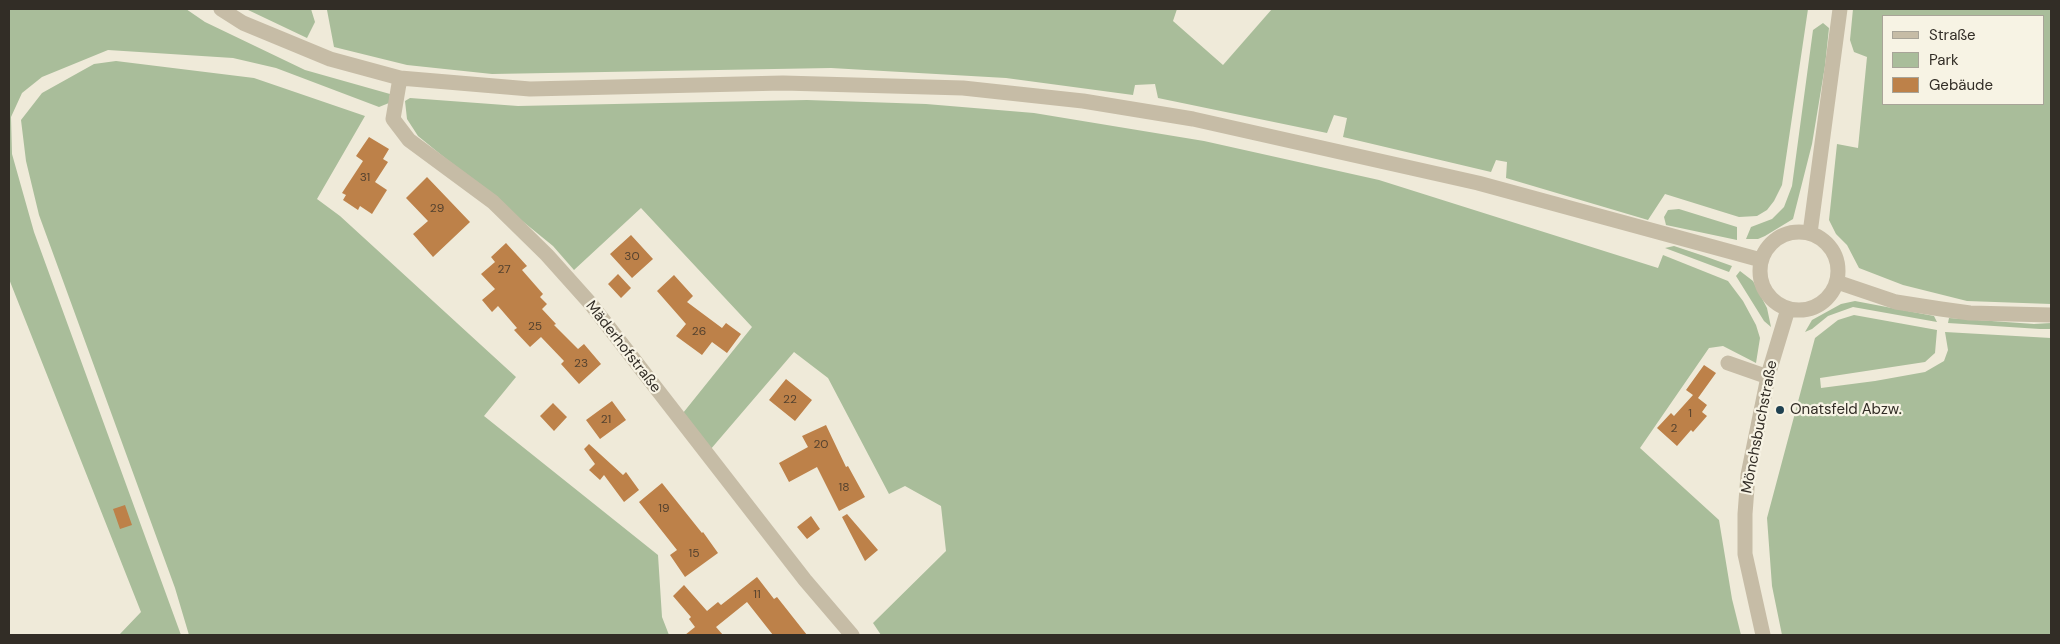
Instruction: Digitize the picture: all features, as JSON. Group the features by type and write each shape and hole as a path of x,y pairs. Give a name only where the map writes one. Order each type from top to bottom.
{"street":[{"path":"222,9 243,23 330,59 400,78 530,89 783,84 963,88 1082,102 1193,119 1478,183 1761,260"},
{"path":"1810,233 1840,9"},
{"name":"Mäderhofstraße","path":"400,78 393,119 409,140 493,202 547,255 590,303 805,580 852,635"},
{"path":"1810,233 1830,247 1836,258 1837,282 1832,294 1812,309 1800,311 1788,309 1777,304 1765,290 1760,273 1761,260 1770,245 1786,234 1810,233"},
{"path":"1837,282 1896,302 1941,309 1970,313 2051,314"},
{"name":"Mönchsbuchstraße","path":"1762,635 1745,554 1748,474 1768,377 1788,309"},
{"path":"1728,363 1768,377"}],"green space":[{"path":"9,9 186,9 205,22 305,70 390,94 389,103 379,107 276,68 233,58 108,50 42,77 22,93 11,117 12,154 34,232 181,635 119,635 141,612 9,279"},
{"path":"246,9 311,9 315,22 307,38"},
{"path":"1177,9 1173,21 1223,65 1272,9 1808,9 1782,185 1774,201 1767,210 1757,216 1739,217 1665,194 1648,220 1506,178 1507,162 1496,160 1491,172 1343,137 1347,118 1334,115 1327,133 1158,98 1155,84 1135,85 1133,95 1006,78 831,68 492,74 407,65 334,47 327,10"},
{"path":"1853,9 2051,9 2051,304 1967,301 1903,285 1859,268 1847,245 1836,234 1829,220 1837,144 1858,148 1867,57 1854,52 1850,40"},
{"path":"1823,23 1829,28 1825,66 1812,144 1793,219 1758,239 1746,239 1751,227 1772,219 1784,207 1792,186 1813,30"},
{"path":"116,61 254,78 365,116 317,199 340,216 516,377 484,416 658,555 662,617 669,635 189,635 175,588 39,215 26,161 21,120 42,93 94,64"},
{"path":"410,98 518,106 807,100 926,104 1034,113 1204,141 1379,180 1658,268 1663,255 1728,281 1743,301 1756,325 1760,338 1756,363 1723,346 1709,348 1640,448 1719,520 1732,599 1741,635 881,635 873,623 946,551 941,506 905,486 889,494 828,378 794,352 710,450 683,413 752,327 641,208 574,270 553,246 418,136 407,119 405,101"},
{"path":"1679,209 1737,227 1737,240 1666,225 1664,217 1668,210"},
{"path":"1674,246 1732,266 1729,272 1665,248"},
{"path":"1740,271 1753,281 1767,308 1771,327 1764,321 1736,276"},
{"path":"1855,301 1934,316 1937,322 1853,307 1828,316 1812,329 1805,332 1812,320 1841,304"},
{"path":"1854,315 1937,330 1935,353 1925,362 1820,378 1821,388 1925,372 1944,361 1948,350 1945,332 2051,338 2051,635 1782,635 1772,586 1767,518 1815,338 1838,320"},
{"path":"1949,318 2034,324 2051,323 2051,329 1948,323"}],"building":[{"path":"369,137 389,149 383,159 388,162 375,182 387,190 372,214 360,206 358,210 343,200 346,195 342,193 363,161 356,156"},
{"path":"427,177 470,222 433,257 413,234 428,221 406,198"},
{"path":"631,235 653,259 632,278 610,254"},
{"path":"506,243 527,266 522,270 543,294 540,297 547,304 542,309 556,324 554,325 578,349 584,344 601,364 579,384 561,364 564,361 541,337 530,347 514,330 517,328 498,306 492,312 482,300 495,289 481,274 495,262 491,257"},
{"path":"618,274 631,288 621,298 608,284"},
{"path":"674,275 693,296 687,302 722,328 726,323 741,334 727,353 712,342 702,355 676,336 686,324 657,291"},
{"path":"1704,365 1716,373 1698,398 1707,405 1702,412 1707,416 1677,446 1657,428 1671,413 1674,416 1693,395 1686,390"},
{"path":"786,379 812,400 795,421 769,400"},
{"path":"612,401 626,420 600,439 586,420"},
{"path":"553,403 567,417 554,431 540,416"},
{"path":"826,425 846,467 848,466 865,497 839,511 817,467 789,482 779,463 808,447 802,436"},
{"path":"589,444 623,475 626,472 639,490 624,502 604,475 600,480 589,470 595,464 584,449"},
{"path":"662,483 718,553 685,577 670,555 677,550 639,502"},
{"path":"125,505 132,525 120,529 113,509"},
{"path":"847,514 878,550 865,561 842,517"},
{"path":"811,516 820,529 807,539 797,527"},
{"path":"757,577 774,599 777,597 807,635 773,635 747,602 716,627 723,635 685,635 695,627 689,619 691,617 673,596 684,585 707,611 718,602 721,605"}],"place":[{"name":"Onatsfeld Abzw.","path":"1780,410"}]}
